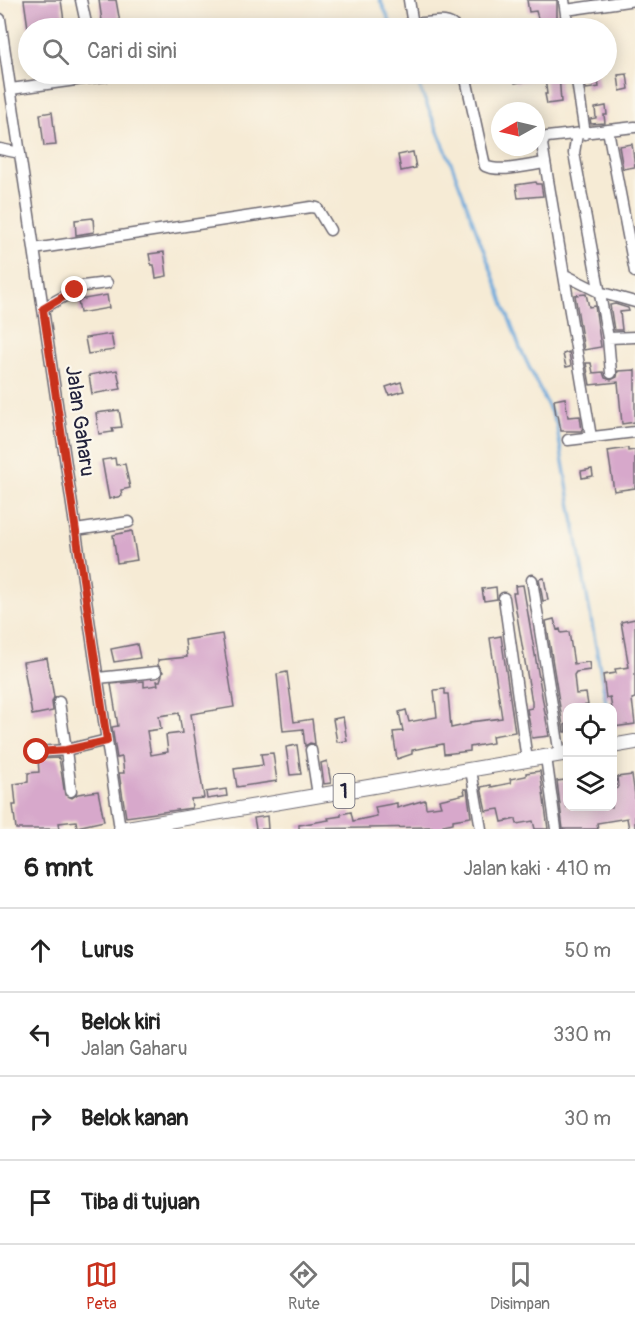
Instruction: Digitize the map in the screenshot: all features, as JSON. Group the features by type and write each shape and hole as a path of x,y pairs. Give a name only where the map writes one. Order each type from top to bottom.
{"main road":[{"path":"617,745 635,742"},
{"name":"1","path":"121,829 563,754"}],"street":[{"path":"81,0 85,18"},
{"path":"409,0 412,18"},
{"path":"565,5 635,0"},
{"name":"Jalan Gaharu","path":"0,19 121,829"},
{"path":"10,89 43,84"},
{"path":"467,84 485,165 490,168 507,168 545,163"},
{"path":"577,84 581,134 574,153 608,338 611,373"},
{"path":"591,437 542,144 544,138 635,127"},
{"path":"608,130 635,272"},
{"path":"0,149 20,153"},
{"path":"34,249 311,207 316,208 330,230"},
{"path":"565,274 599,292 635,303"},
{"path":"43,309 83,286 107,283"},
{"path":"608,338 635,337"},
{"path":"568,440 635,432"},
{"path":"76,530 129,522"},
{"path":"532,580 563,749"},
{"path":"504,598 527,760"},
{"path":"98,678 156,672"},
{"path":"59,702 71,791"},
{"path":"37,752 66,750 107,741"},
{"path":"311,750 318,795"},
{"path":"546,757 555,829"},
{"path":"471,770 481,829"}],"building":[{"path":"24,0 61,0 64,18 27,18"},
{"path":"99,0 116,0 119,18 102,18"},
{"path":"527,0 557,0 557,18 538,18 536,11 529,12"},
{"path":"627,74 629,89 620,91 618,75"},
{"path":"546,84 560,84 561,102 547,104 545,94 547,94"},
{"path":"585,84 599,84 599,87 586,89"},
{"path":"606,106 605,123 591,124 590,119 596,118 595,108"},
{"path":"52,112 56,145 44,146 40,114"},
{"path":"632,144 635,167 623,169 619,146"},
{"path":"413,152 416,168 401,171 398,155"},
{"path":"536,182 541,184 543,196 518,198 516,185"},
{"path":"93,218 94,232 76,235 75,220"},
{"path":"164,252 167,276 156,278 149,254"},
{"path":"586,294 589,307 595,306 601,347 584,350 575,295"},
{"path":"107,295 109,308 80,313 78,300"},
{"path":"615,304 628,308 629,311 620,312 622,330 614,330 610,305"},
{"path":"111,334 114,350 88,354 85,338"},
{"path":"569,352 571,366 566,367 563,354"},
{"path":"586,363 591,363 593,373 603,372 605,378 611,380 617,377 618,371 635,370 635,422 622,424 618,382 590,385"},
{"path":"117,370 121,389 92,394 89,375"},
{"path":"401,382 404,391 389,395 386,387"},
{"path":"565,398 568,417 580,416 582,431 561,431 554,400"},
{"path":"119,410 122,427 112,428 113,432 99,434 96,413"},
{"path":"628,448 628,451 635,450 635,488 614,491 608,451"},
{"path":"115,458 116,465 125,464 130,488 121,490 122,496 109,499 102,460"},
{"path":"592,469 593,476 582,478 581,471"},
{"path":"132,531 137,560 117,563 113,535"},
{"path":"544,578 548,600 543,601 539,579"},
{"path":"523,585 549,736 532,738 527,709 532,708 532,702 513,593 516,593 515,586"},
{"path":"496,587 497,599 484,601 482,589"},
{"path":"554,619 557,630 560,629 561,633 569,632 574,664 589,662 590,670 576,672 574,675 576,694 586,693 588,703 563,703 563,726 546,621"},
{"path":"635,619 635,698 632,699 635,724 617,727 617,703 611,703 610,697 606,698 603,675 616,673 615,669 629,667 621,622"},
{"path":"222,634 234,707 191,714 204,798 191,799 192,808 126,817 119,773 124,773 122,757 117,758 112,727 118,726 111,684 144,681 144,687 158,685 157,681 160,681 163,672 158,665 158,660 187,657 185,640","holes":["179,713 182,733 166,735 168,752 151,755 147,731 161,729 159,716"]},
{"path":"501,636 515,732 492,736 493,743 470,747 470,751 444,754 443,744 412,750 412,754 397,759 393,732 403,731 399,712 406,710 409,722 437,717 434,690 445,689 445,694 448,694 451,728 470,724 470,722 502,718 490,638"},
{"path":"137,644 140,658 114,662 111,649"},
{"path":"47,658 54,697 53,711 32,715 23,662"},
{"path":"287,672 294,722 312,719 315,744 310,743 305,746 303,729 283,731 277,674"},
{"path":"343,717 347,741 337,742 333,719"},
{"path":"297,745 301,774 290,775 286,747"},
{"path":"273,753 277,781 237,787 234,769 263,765 261,754"},
{"path":"59,758 65,795 72,798 78,794 98,791 104,821 77,827 76,821 59,823 60,829 16,829 13,805 16,805 14,784 28,782 28,773 39,772 38,759"},
{"path":"327,761 331,783 324,784 321,763"},
{"path":"540,771 548,829 535,829 533,821 517,824 516,819 502,822 499,809 486,811 481,787 511,783 510,779"},
{"path":"632,775 635,795 635,829 629,829 627,818 597,823 598,829 563,829 557,781 563,780 563,811 617,811 617,777"},
{"path":"226,789 227,796 207,799 206,792"},
{"path":"464,789 467,789 471,817 453,820 453,823 443,825 443,829 432,829 432,827 299,829 299,825 329,820 328,818 351,812 353,821 377,816 375,807 397,803 397,808 425,800 426,808 441,806 439,800 465,794"},
{"path":"267,816 268,829 256,829 254,818"}],"waterway":[{"path":"380,0 388,18"},
{"path":"418,84 452,165 520,348 556,423 606,703"}],"route":[{"path":"37,752 66,750 107,741 43,309 75,290"}]}
